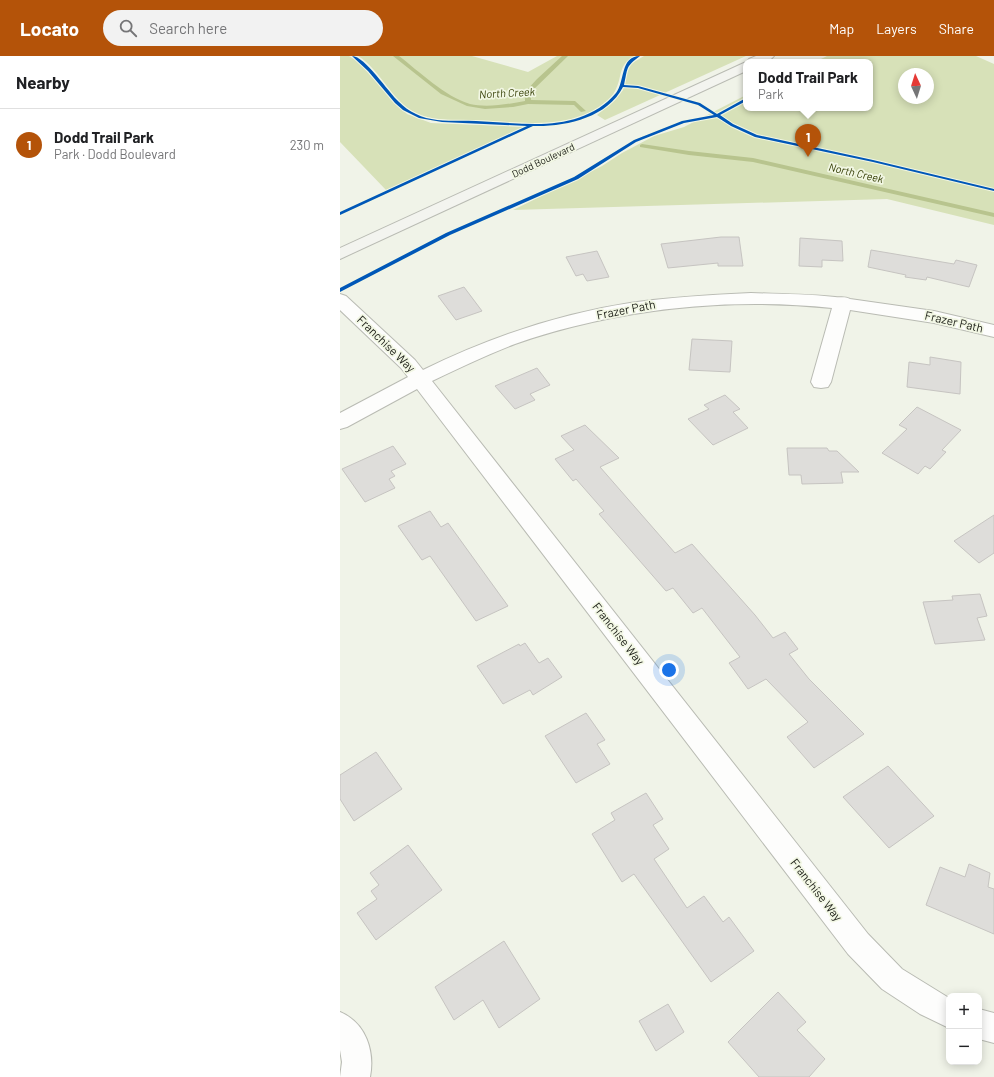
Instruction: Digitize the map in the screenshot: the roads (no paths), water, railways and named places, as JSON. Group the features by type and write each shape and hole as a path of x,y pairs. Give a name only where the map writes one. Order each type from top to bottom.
{"street":[{"name":"Dodd Boulevard","path":"340,254 743,67"},
{"name":"Frazer Path","path":"340,422 420,379 475,353 510,339 581,319 626,309 666,303 741,298 784,298 842,302 886,307 994,331"},
{"name":"Franchise Way","path":"340,300 408,364 858,944 892,979 930,1004 946,1012"},
{"path":"821,382 842,302"},
{"path":"982,1025 994,1028"},
{"path":"340,1027 352,1040 358,1063 355,1077"}],"waterway":[{"name":"North Creek","path":"396,56 443,93 469,105 485,107 513,105 528,102"},
{"path":"528,102 528,92 565,56"},
{"name":"North Creek","path":"528,102 575,103 583,111"},
{"name":"North Creek","path":"642,146 753,160 994,215"}],"place":[{"name":"Dodd Trail Park","path":"808,157"}]}
